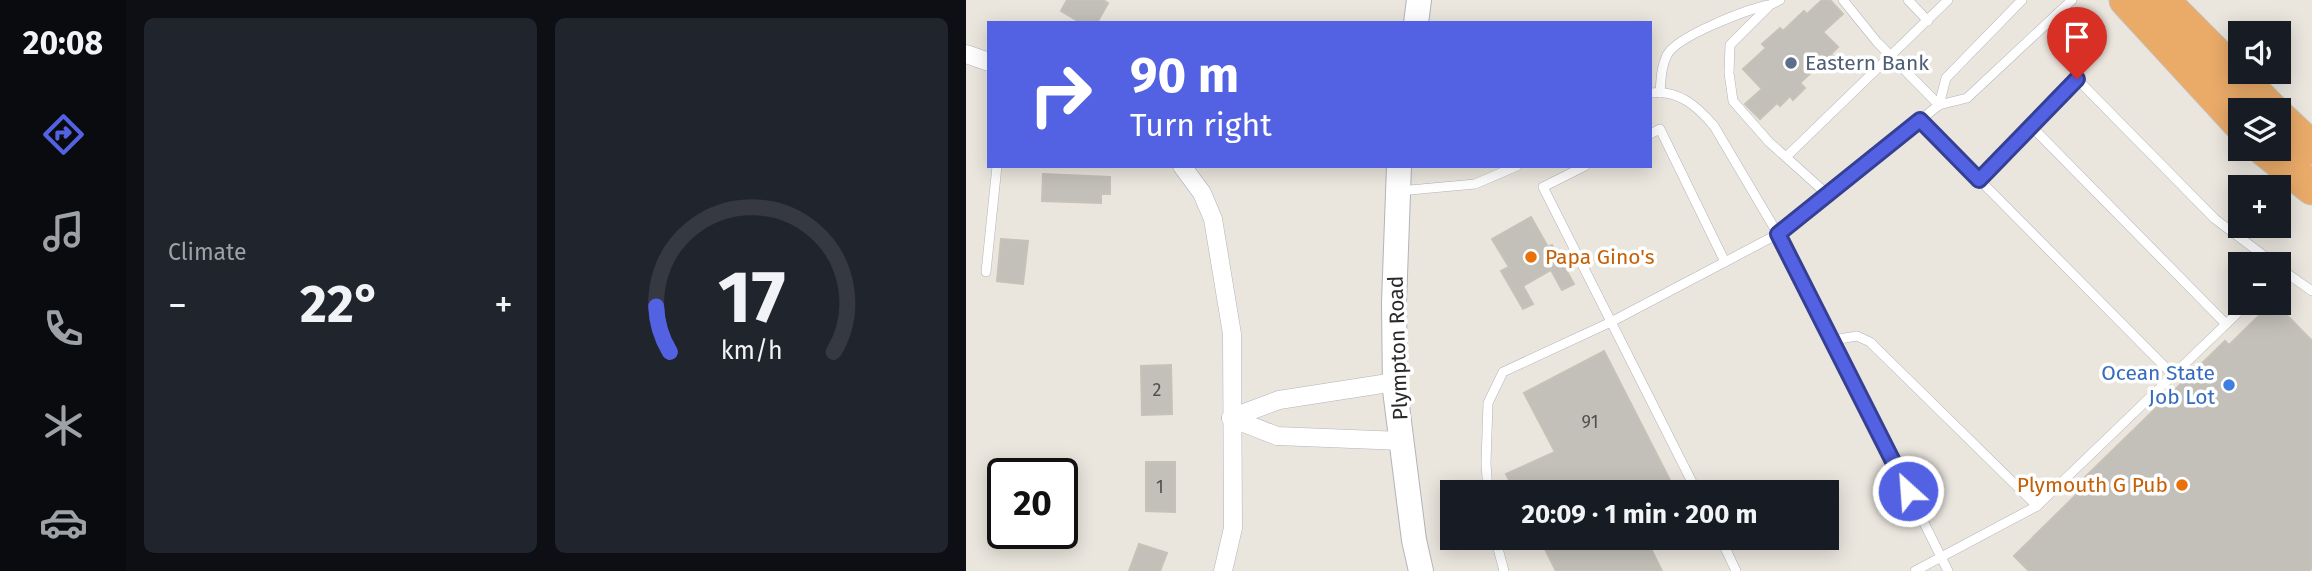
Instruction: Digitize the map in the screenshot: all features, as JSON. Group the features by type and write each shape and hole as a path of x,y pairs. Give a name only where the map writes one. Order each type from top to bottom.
{"highway":[{"path":"2126,0 2228,111"},
{"path":"2162,0 2260,98"},
{"path":"2291,129 2312,148"},
{"path":"2279,161 2312,188"}],"main road":[{"path":"1416,21 1419,0"},
{"name":"Plympton Road","path":"1399,168 1395,382 1414,540 1421,571"}],"street":[{"path":"966,54 987,61"},
{"path":"1183,168 1202,193 1213,219 1232,334 1233,528 1223,571"},
{"path":"1231,418 1279,400 1395,382"},
{"path":"1231,418 1277,436 1402,441"}],"lane":[{"path":"1780,0 1749,10 1681,41 1667,54 1655,93 1678,96 1698,107 1714,126 1778,234 1948,571"},
{"path":"1843,0 1891,57 1939,105"},
{"path":"1908,0 1928,21"},
{"path":"1786,158 1948,0"},
{"path":"1939,105 1946,78 2022,0"},
{"path":"1487,480 1488,402 1503,372 1611,322 1778,234 1939,105 1967,98 2072,0"},
{"path":"1770,5 1730,46 1729,73 1733,101 1769,142 1828,194"},
{"path":"1979,180 2077,79 2215,219 2257,252"},
{"path":"1920,120 2173,375"},
{"path":"2031,126 2226,324"},
{"path":"1652,133 1660,129 1725,262"},
{"path":"986,272 997,168"},
{"path":"1397,191 1475,184 1512,168"},
{"path":"1580,168 1543,187 1691,480"},
{"path":"2291,277 2312,292"},
{"path":"1915,571 2037,506 2235,315"},
{"path":"1833,340 1857,336 1870,342 2037,506"},
{"path":"1498,550 1504,571"},
{"path":"1726,550 1737,571"}],"building":[{"path":"1067,0 1103,0 1108,3 1098,21 1078,21 1061,11"},
{"name":"Eastern Bank","path":"1822,0 1830,0 1843,14 1823,32 1838,47 1831,54 1836,59 1823,71 1818,66 1800,83 1805,88 1793,100 1790,96 1780,106 1777,103 1760,119 1745,104 1762,89 1743,69 1766,48 1762,44 1780,28 1783,31 1804,11 1807,14"},
{"path":"1043,174 1110,177 1110,194 1101,194 1101,203 1042,201"},
{"name":"Papa Gino's","path":"1531,217 1548,247 1552,245 1574,284 1562,290 1551,270 1523,286 1533,304 1523,309 1501,271 1509,267 1492,239"},
{"path":"1001,239 1028,241 1023,284 997,281"},
{"path":"2260,315 2287,315 2312,341 2312,568 2309,571 2029,571 2014,556 2083,488 2081,481 2225,341 2229,345"},
{"path":"1604,351 1670,480 1509,480 1506,474 1555,452 1524,393"},
{"path":"1171,365 1172,414 1142,415 1141,366"},
{"path":"1146,462 1175,462 1175,512 1146,511"},
{"path":"1139,544 1167,553 1160,571 1129,571"},
{"path":"1546,550 1652,550 1662,571 1556,571"}],"place":[{"name":"Eastern Bank","path":"1791,63"},
{"name":"Papa Gino's","path":"1531,257"},
{"name":"Ocean State Job Lot","path":"2229,385"},
{"name":"Plymouth G Pub","path":"2182,485"}],"route":[{"path":"1908,491 1778,234 1920,120 1979,180 2077,79"}]}
